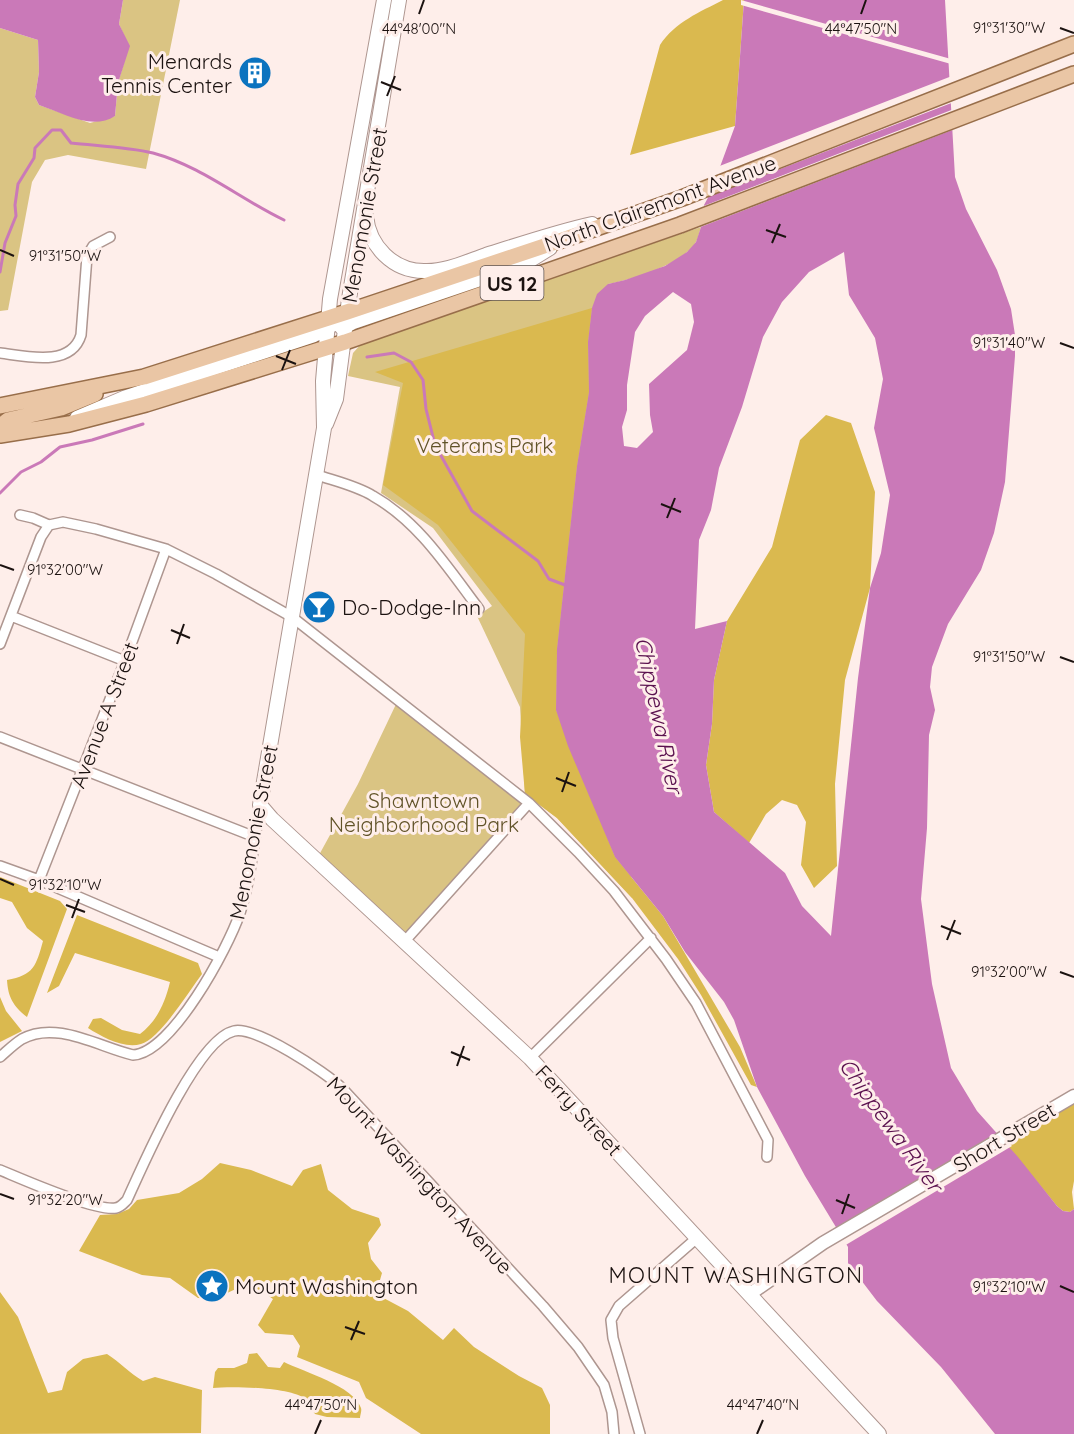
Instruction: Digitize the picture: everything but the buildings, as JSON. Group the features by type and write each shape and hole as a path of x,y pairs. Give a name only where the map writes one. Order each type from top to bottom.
{"main road":[{"name":"Menomonie Street","path":"260,805 324,429 323,381 330,299 384,0"},
{"name":"Menomonie Street","path":"324,429 336,399 399,0"},
{"name":"North Clairemont Avenue","path":"0,406 144,376 347,319 682,198 1074,44"},
{"name":"North Clairemont Avenue","path":"0,435 61,425 146,404 345,342 680,225 1074,74"},
{"path":"366,204 371,235 382,253 403,267 422,271 449,267 563,230 626,217"},
{"path":"326,348 347,319"},
{"path":"61,425 105,404 314,335 328,323"},
{"path":"0,426 8,420 61,408 119,382"},
{"name":"Ferry Street","path":"260,805 272,819 530,1058 879,1434"}],"street":[{"path":"0,353 58,356 75,347 81,335 87,256 93,246 110,237"},
{"path":"317,475 372,495 411,524 430,544 479,609"},
{"path":"20,515 49,525 63,522 77,525 166,549 292,617 529,803 614,891 651,938 696,1003 768,1140 767,1157"},
{"path":"0,644 41,537 49,525"},
{"name":"Avenue A Street","path":"39,880 126,661 166,549"},
{"path":"11,616 126,661"},
{"path":"0,737 255,837"},
{"path":"404,942 529,803"},
{"name":"Menomonie Street","path":"0,1057 22,1040 51,1032 133,1055 140,1055 160,1044 199,991 219,957 240,913 260,805"},
{"path":"0,866 39,880 219,957"},
{"path":"530,1058 651,938"},
{"name":"Mount Washington Avenue","path":"0,1170 88,1203 109,1209 120,1207 127,1200 168,1113 207,1052 220,1038 229,1033 236,1030 250,1032 303,1059 342,1088 543,1306 578,1347 604,1385 612,1412 615,1434"},
{"name":"Short Street","path":"750,1294 824,1243 1074,1096"},
{"path":"640,1434 613,1338 611,1324 614,1313 698,1237"}],"green space":[{"path":"123,0 180,0 146,169 68,155 45,160 32,182 8,310 0,311 0,28 38,40 39,72 35,97 39,105 90,123 115,116 118,83 126,56 126,40 119,24"},
{"path":"723,0 744,0 735,126 630,155 660,45 680,24"},
{"name":"Veterans Park","path":"701,227 694,245 677,259 642,275 608,284 632,898 557,818 525,794 520,707 477,616 492,606 433,528 381,493 400,387 348,376 353,353 362,343"},
{"name":"Veterans Park","path":"592,308 588,342 589,392 577,466 557,649 556,710 615,857 663,916 740,1047 757,1087 751,1085 701,995 678,959 632,898 557,818 525,794 520,737 525,634 438,525 383,485 403,383 375,372"},
{"path":"826,415 851,423 875,492 870,588 845,680 835,784 837,866 814,888 801,865 806,822 797,805 782,800 766,814 749,843 714,812 706,765 712,724 714,680 727,621 772,547 800,440"},
{"name":"Shawntown Neighborhood Park","path":"398,700 529,803 404,942 319,855 358,784"},
{"path":"0,877 60,901 67,909 27,1017 12,1001 7,980 23,975 32,968 36,963 43,941 27,928 12,902 0,898"},
{"path":"77,915 198,963 202,974 165,1024 156,1034 141,1044 120,1044 88,1028 93,1019 101,1018 122,1030 140,1034 160,1011 170,982 75,953 59,986 47,993"},
{"path":"0,997 6,1011 22,1031 0,1042"},
{"path":"1074,1103 1072,1192 1074,1209 1070,1212 1063,1211 1057,1206 1006,1144"},
{"path":"220,1163 251,1170 292,1186 303,1170 321,1164 328,1190 352,1209 379,1218 381,1225 368,1243 371,1259 382,1273 376,1294 408,1311 443,1340 454,1328 474,1347 542,1388 550,1405 550,1434 421,1434 366,1398 359,1382 297,1357 300,1346 293,1335 265,1333 258,1325 273,1299 260,1290 238,1288 214,1299 198,1298 170,1278 142,1275 79,1251 100,1215 117,1214 129,1209 137,1200 179,1193 202,1179"},
{"path":"0,1292 18,1317 48,1393 62,1390 67,1372 83,1359 107,1354 143,1381 155,1377 202,1390 201,1433 0,1434"},
{"path":"257,1353 268,1367 280,1368 284,1362 339,1386 357,1400 361,1409 360,1418 327,1417 315,1414 305,1399 288,1392 247,1387 213,1388 215,1372 218,1368 234,1368 247,1363 249,1354"}],"water":[{"path":"0,0 123,0 119,24 130,46 118,83 115,116 97,122 87,121 39,105 35,97 39,72 38,40 0,28"},
{"name":"Chippewa River","path":"744,0 945,0 955,177 966,209 997,270 1011,309 1015,356 1005,482 994,533 981,570 948,624 932,667 930,687 935,710 929,735 927,828 921,899 932,984 951,1068 977,1111 1057,1206 1063,1211 1070,1212 1074,1209 1074,1434 995,1434 941,1367 877,1301 848,1263 848,1247 805,1176 757,1087 734,1020 724,1002 685,952 663,916 615,857 568,746 556,710 557,649 577,466 589,392 588,342 592,308 597,294 608,284 665,266 687,252 696,242 704,205 735,126","holes":["844,252 849,295 875,338 883,379 874,428 890,495 881,553 870,588 858,678 831,936 802,906 785,873 714,812 706,765 712,724 714,680 727,621 695,629 699,540 711,510 719,468 742,407 763,337 782,302 809,272","673,292 691,304 694,322 687,350 649,384 653,432 637,448 624,446 622,427 627,410 627,385 635,332 645,316"]}],"pier":[{"path":"741,0 951,59 951,64 741,5"},
{"path":"952,76 954,102 705,198 717,167"},
{"path":"954,109 955,129 698,228 701,207"},
{"path":"1000,1132 1012,1146 844,1246 835,1230"}],"waterway":[{"path":"0,272 5,243 16,216 18,184 34,158 35,148 52,130 61,130 71,143 133,149 171,159 204,174 284,220"},
{"path":"367,357 394,353 411,362 423,380 426,409 435,445 472,511 538,561 549,579 565,585"},
{"path":"0,493 21,472 41,462 60,447 143,424"}],"place":[{"name":"Menards Tennis Center","path":"255,73"},
{"name":"Do-Dodge-Inn","path":"319,607"},
{"name":"Mount Washington","path":"212,1286"}],"district":[{"name":"MOUNT WASHINGTON","path":"736,1275"}]}
